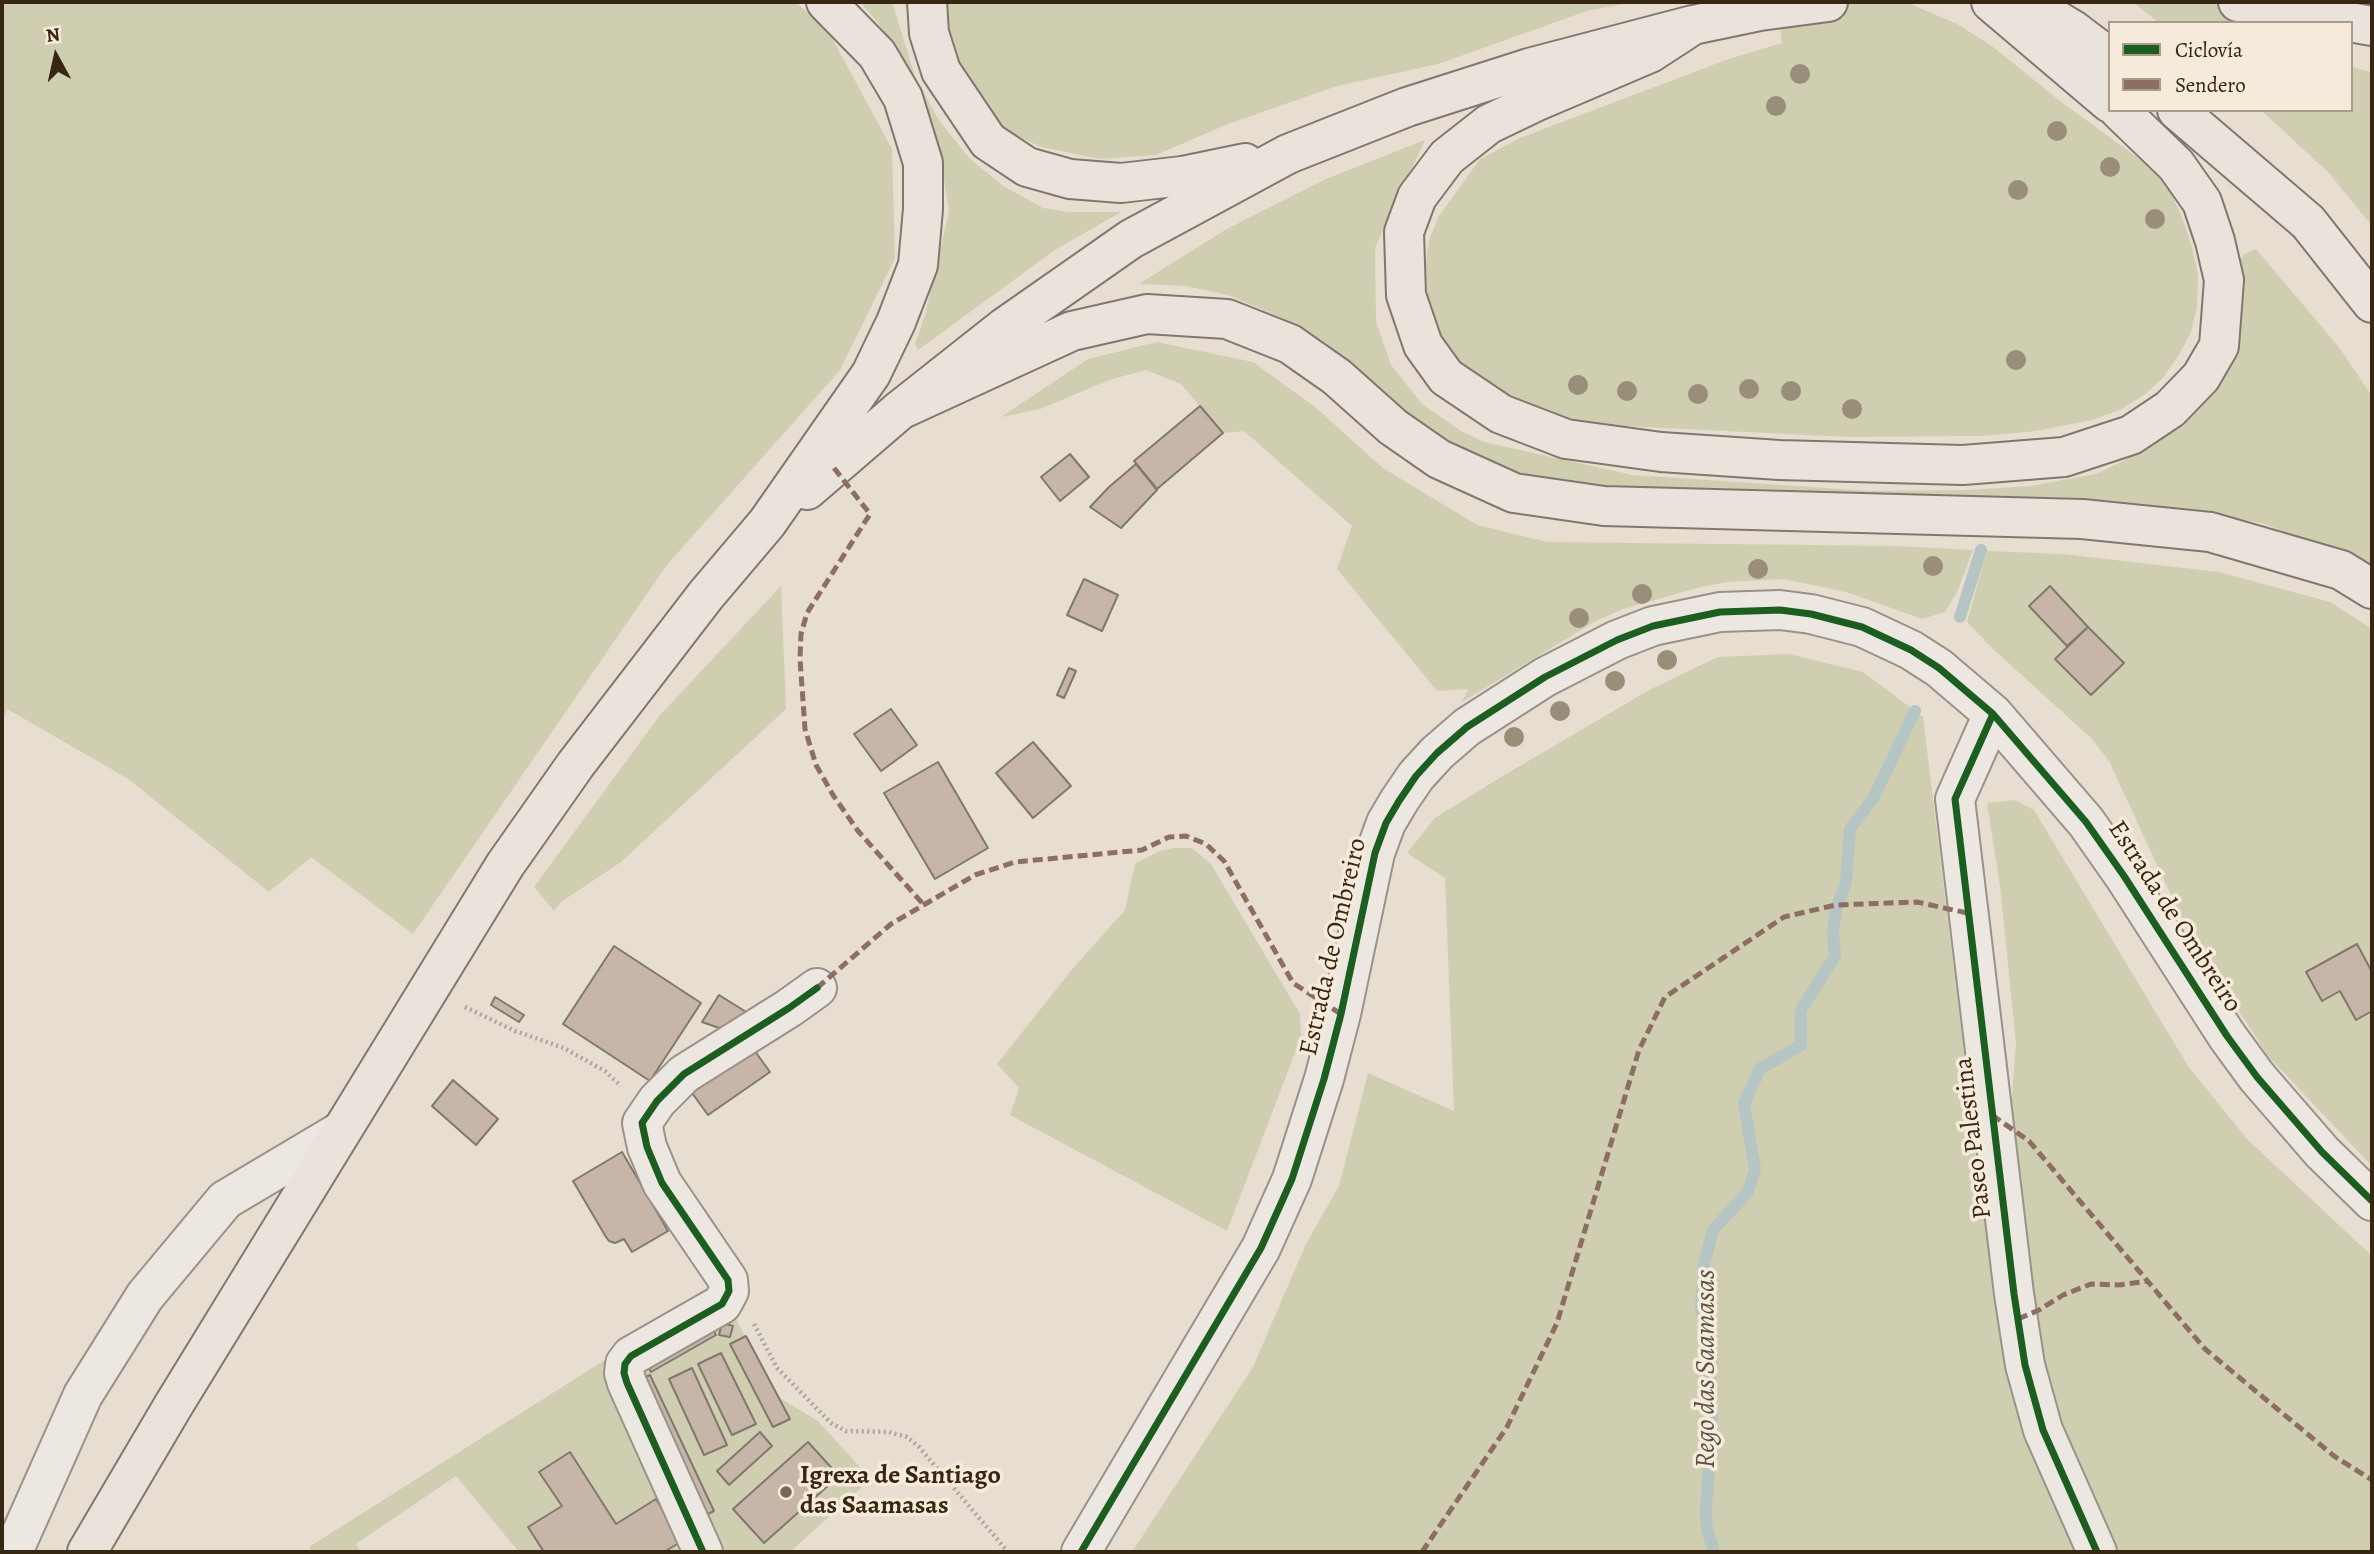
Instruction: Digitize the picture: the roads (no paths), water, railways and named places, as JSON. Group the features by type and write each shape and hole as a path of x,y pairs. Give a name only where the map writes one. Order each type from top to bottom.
{"highway":[{"path":"87,1552 173,1406 505,864 576,764 706,595 768,523 871,374 896,322 918,265 923,209 923,163 903,98 877,54 826,2"},
{"path":"927,2 929,33 941,71 988,141 1027,167 1070,179 1121,183 1182,176 1288,154"},
{"path":"768,523 900,410 1005,327 1131,239 1288,154 1407,107 1492,80 1693,25 1760,11 1828,2"},
{"path":"1991,2 2108,101"},
{"path":"2027,2 2073,30 2108,56"},
{"path":"2238,2 2317,7 2372,26"},
{"path":"1693,25 1650,53 1489,124 1447,157 1418,197 1404,232 1406,295 1423,345 1446,377 1501,414 1566,439 1661,452 1779,460 1963,465 2064,457 2131,435 2170,409 2201,377 2219,346 2224,280 2202,202 2176,165 2121,112"},
{"path":"2179,112 2308,222 2372,303"},
{"path":"900,410 1072,331 1147,314 1227,319 1290,344 1337,377 1393,427 1439,459 1514,493 1604,506 2082,519 2210,533 2341,570 2372,589"}],"street":[{"name":"Estrada de Ombreiro","path":"1082,1552 1261,1248 1292,1179 1324,1079 1341,1014 1375,853 1386,822 1437,753 1467,727 1557,670 1617,640 1653,626 1688,618 1749,610 1811,614 1862,627 1911,650 1939,668 1993,713 2086,822 2257,1077 2322,1152 2372,1201"},
{"name":"Paseo Palestina","path":"1993,713 1955,799 2011,1267 2032,1397 2043,1430 2097,1552"},
{"path":"703,1552 624,1373 625,1364 631,1356 722,1304 729,1291 728,1280 662,1183 647,1147 642,1123 657,1101 684,1074 817,988"},
{"path":"13,1552 83,1395 145,1296 225,1200 341,1130"}],"waterway":[{"name":"Rego das Saamasas","path":"1960,617 1981,550"},
{"name":"Rego das Saamasas","path":"1714,1552 1707,1529 1706,1512 1712,1415 1709,1385 1712,1358 1701,1308 1704,1264 1713,1230 1748,1192 1755,1169 1744,1104 1760,1069 1801,1045 1801,1010 1835,956 1833,933 1836,909 1846,882 1850,829 1874,797 1915,711"}],"place":[{"name":"Igrexa de Santiago das Saamasas","path":"786,1492"}]}
